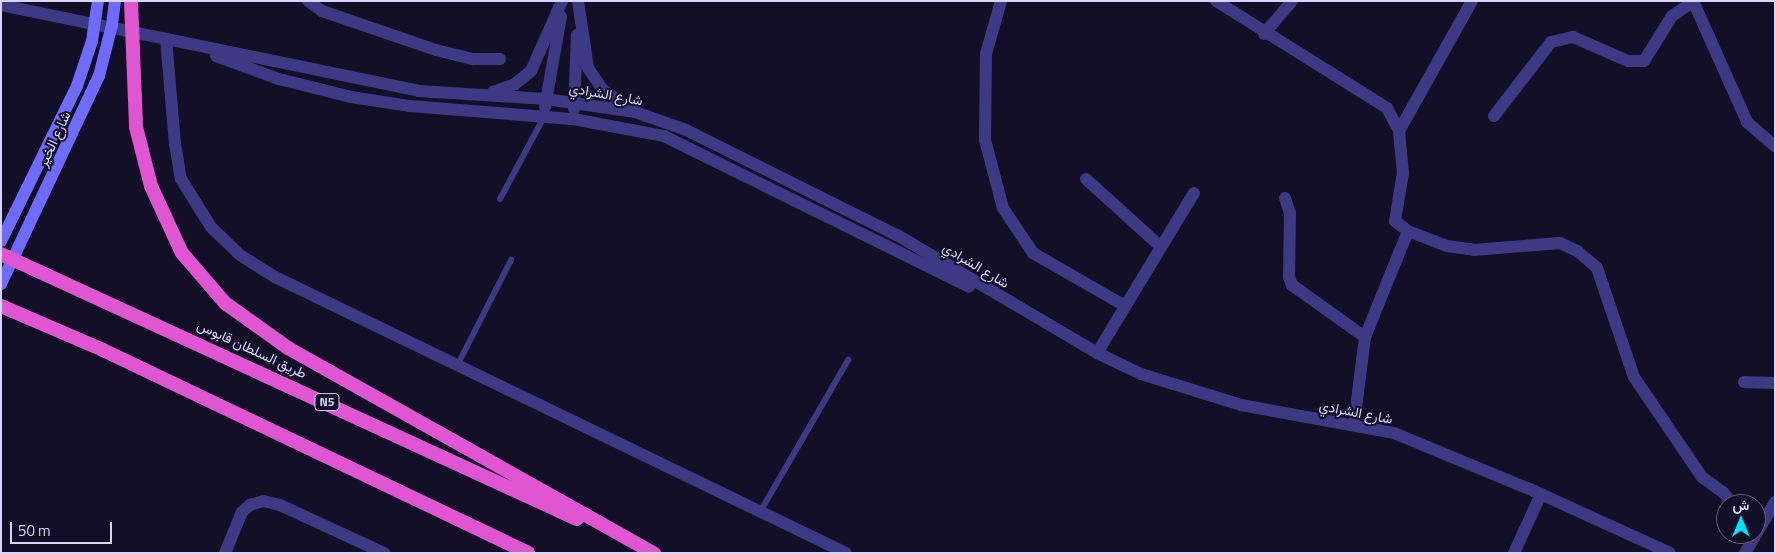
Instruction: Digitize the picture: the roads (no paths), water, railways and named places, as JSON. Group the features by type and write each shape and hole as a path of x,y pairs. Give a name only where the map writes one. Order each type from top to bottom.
{"highway":[{"path":"131,1 131,62 136,127 151,186 182,253 225,303 288,348 652,553"},
{"name":"طريق السلطان قابوس","path":"1,254 652,553"},
{"path":"1,306 103,350 528,553"},
{"path":"1,314 103,350"},
{"path":"485,533 502,553"}],"main road":[{"name":"شارع الخير","path":"1,240 78,86 92,42 98,1"},
{"name":"شارع الخير","path":"1,284 100,76 112,25 115,1"}],"street":[{"path":"308,1 322,11 436,50 473,59 500,59"},
{"path":"488,94 515,84 531,70 563,1"},
{"path":"544,116 563,1"},
{"path":"573,119 578,1"},
{"path":"578,1 588,68 603,90 635,112"},
{"path":"1001,1 986,54 985,140 1003,208 1033,253 1125,306"},
{"path":"1216,1 1264,34 1378,99 1393,116 1399,130 1403,174 1396,221 1408,231 1447,246 1474,250 1504,250 1543,242 1560,243 1577,251 1596,268 1634,377 1702,477 1724,494"},
{"path":"1264,34 1292,1"},
{"path":"1399,130 1472,1"},
{"path":"1494,116 1551,42 1573,37 1628,61 1644,61 1672,16 1693,1 1747,122 1775,146"},
{"name":"شارع الشرادي","path":"1,5 419,91 546,99 635,112 686,130 897,235 1097,353 1141,374 1217,400 1354,424 1394,433 1541,494 1670,553"},
{"path":"166,39 175,143 181,179 211,227 240,255 275,277 846,553"},
{"name":"شارع الشرادي","path":"190,44 279,79 351,97 410,106 573,119 642,130 678,140 972,288 1033,316"},
{"path":"1086,179 1161,247"},
{"path":"1097,353 1194,193"},
{"path":"1285,198 1290,213 1289,277 1292,285 1365,337"},
{"path":"1354,424 1365,337 1408,231"},
{"path":"1744,382 1775,383"},
{"path":"1514,553 1541,494"},
{"path":"225,553 242,512 250,504 263,501 280,504 384,553"},
{"path":"1766,517 1775,502"}],"lane":[{"path":"500,199 544,116"},
{"path":"458,364 511,260"},
{"path":"760,512 848,360"}]}
